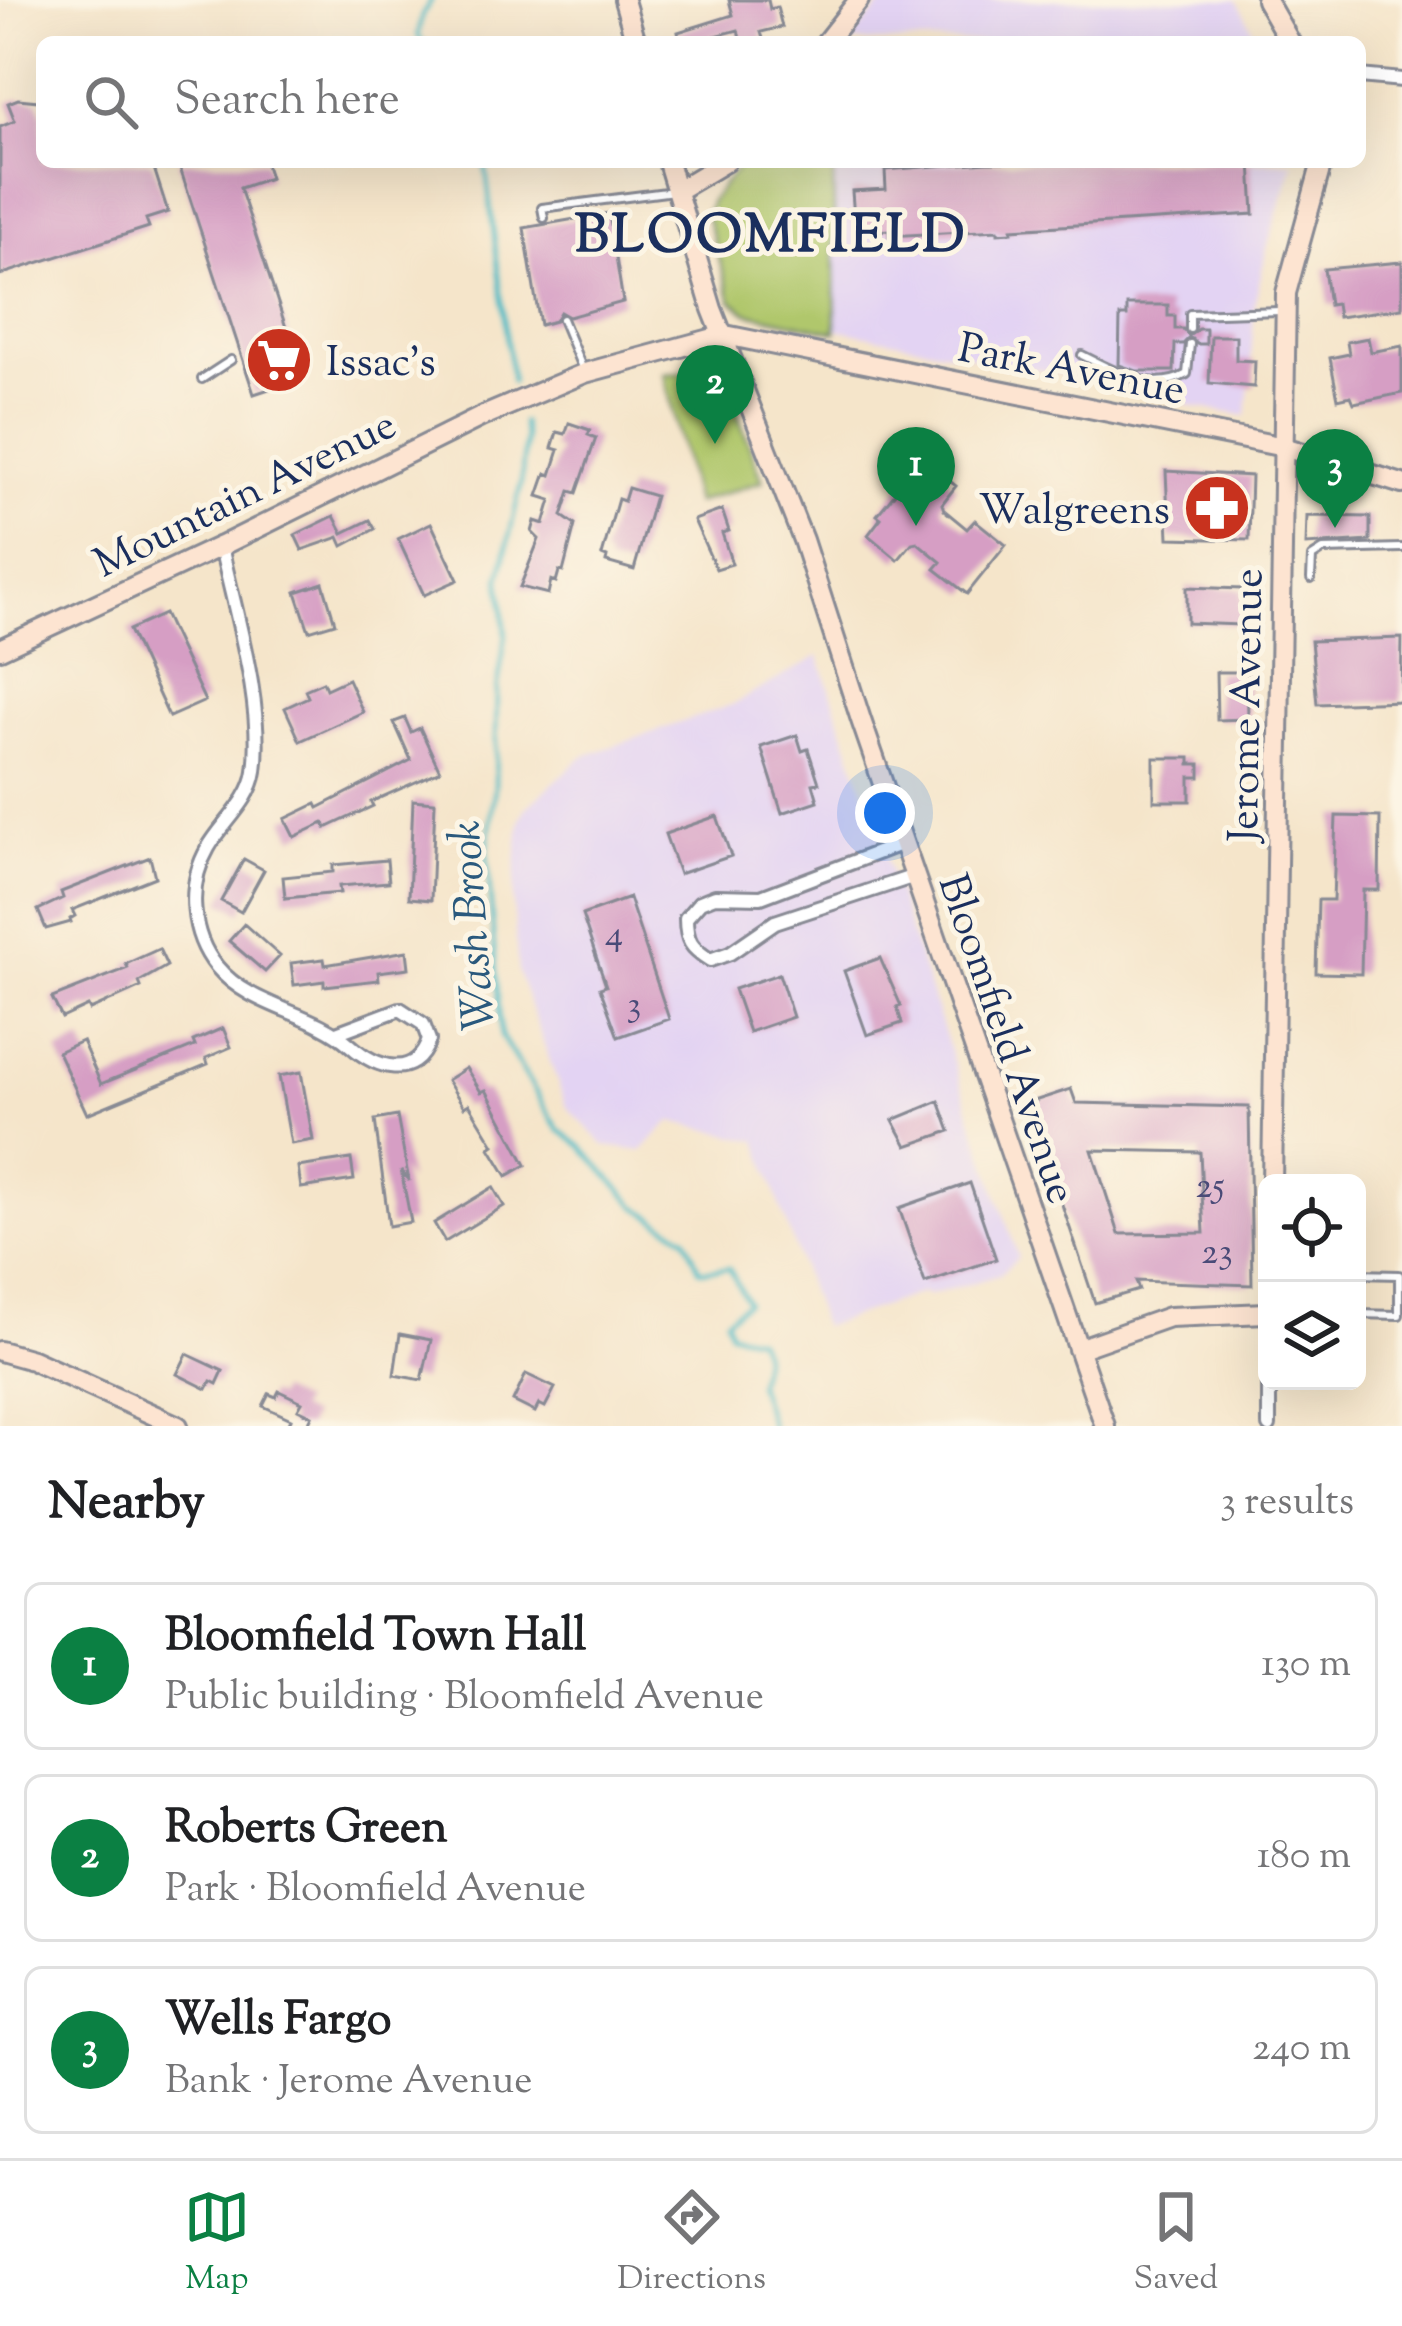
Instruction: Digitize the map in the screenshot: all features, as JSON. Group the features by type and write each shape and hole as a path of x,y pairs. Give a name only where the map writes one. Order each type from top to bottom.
{"main road":[{"path":"624,0 634,36"},
{"path":"831,36 860,0"},
{"path":"1266,0 1287,36"},
{"name":"Bloomfield Avenue","path":"670,168 712,309 803,540 1105,1426"},
{"path":"678,190 714,168"},
{"name":"Jerome Avenue","path":"1273,1174 1286,311 1289,275 1320,168"},
{"name":"Mountain Avenue","path":"0,649 221,547 481,417 584,373 725,335"},
{"name":"Park Avenue","path":"725,335 1284,447 1402,484"},
{"path":"1078,1348 1169,1317 1258,1313"},
{"path":"0,1351 32,1360 178,1426"}],"street":[{"path":"1366,77 1402,80"},
{"path":"221,547 251,695 256,748 254,777 205,852 194,900 195,931 221,973 290,1014 337,1033 380,1065 402,1069 417,1062 429,1040 423,1024 400,1009 337,1033"},
{"path":"903,843 760,897 716,896 700,902 686,918 686,937 692,948 710,960 730,953 776,922 915,876"},
{"path":"1269,1390 1269,1426"}],"lane":[{"path":"544,218 542,208 565,202 678,190"},
{"path":"1190,328 1190,314 1286,311"},
{"path":"562,319 584,373"},
{"path":"1082,355 1128,379 1176,381 1187,374 1190,344"},
{"path":"202,380 231,360"},
{"path":"1311,580 1312,557 1323,550 1402,548"},
{"path":"1366,1274 1400,1275 1401,1280 1399,1315 1366,1314"}],"shaded area":[{"path":"887,0 1236,0 1257,36 854,36"},
{"path":"833,168 1292,168 1255,301 1247,416 1196,407 1163,394 836,329"},
{"path":"819,656 1018,1257 999,1275 927,1296 922,1293 822,1327 758,1141 671,1121 642,1151 605,1146 566,1106 518,972 513,899 525,809 582,757 734,704"}],"green space":[{"path":"737,168 833,168 836,332 748,313 732,301 706,215 711,200"},
{"path":"664,374 708,375 725,406 733,403 763,481 695,503"}],"building":[{"path":"729,0 768,0 770,9 777,7 782,27 761,32 762,36 740,36 738,30 715,36 679,36 678,32 733,15"},
{"path":"36,101 36,168 154,168 168,212 146,219 149,227 0,275 0,127 15,121 8,103"},
{"path":"180,168 267,168 270,178 240,188 302,376 254,394"},
{"path":"1251,168 1254,214 998,233 889,236 889,230 855,232 852,191 886,189 885,170"},
{"path":"609,213 623,302 569,317 560,312 555,321 540,325 524,228"},
{"path":"1402,262 1402,308 1338,317 1336,304 1329,305 1324,269"},
{"path":"1127,305 1168,305 1168,316 1175,316 1175,329 1189,336 1206,329 1206,344 1197,344 1190,337 1175,344 1174,371 1137,371 1119,365 1120,316 1127,316"},
{"path":"1211,336 1236,336 1236,360 1255,361 1254,387 1209,383"},
{"path":"1368,338 1371,352 1402,346 1402,393 1354,403 1351,396 1338,399 1330,358 1349,354 1347,342"},
{"path":"569,423 590,430 588,435 596,438 577,493 570,491 562,516 575,525 563,572 559,571 556,582 551,580 548,594 520,587 539,539 532,532 535,521 544,524 551,500 538,496 559,450 552,448 557,432 565,434"},
{"path":"928,463 956,486 942,504 944,510 967,529 975,520 1006,545 967,594 935,569 941,562 917,542 898,560 868,535 881,518 877,515 908,477 913,481"},
{"path":"1166,471 1251,476 1249,540 1169,538"},
{"path":"628,488 655,496 634,570 606,562 602,555 618,499 624,501"},
{"path":"722,510 729,531 722,533 732,564 716,569 694,520"},
{"path":"334,516 343,533 370,520 375,529 343,546 339,537 302,550 295,535"},
{"path":"1307,516 1370,517 1370,541 1306,545"},
{"path":"431,523 458,580 424,595 398,539"},
{"path":"323,583 335,623 309,631 296,592"},
{"path":"1187,587 1242,589 1241,625 1187,623"},
{"path":"164,614 205,701 169,717 129,630"},
{"path":"1402,638 1401,701 1317,704 1311,641"},
{"path":"1216,672 1247,672 1248,719 1217,720"},
{"path":"348,679 363,712 300,741 285,708 308,697 305,690 323,682 326,689"},
{"path":"405,718 411,732 420,728 440,771 326,828 324,823 294,837 285,819 316,804 318,808 411,760 394,722"},
{"path":"797,735 802,751 808,749 819,783 813,784 818,801 782,813 761,747"},
{"path":"1154,758 1190,758 1190,764 1200,764 1200,777 1190,777 1190,801 1154,801"},
{"path":"413,800 435,802 431,900 409,898"},
{"path":"717,816 731,856 679,874 665,834"},
{"path":"1336,816 1380,817 1379,890 1363,890 1361,974 1316,973 1318,900 1333,900"},
{"path":"150,857 155,877 72,910 71,922 46,929 38,910 63,898 61,892"},
{"path":"244,859 264,870 241,912 221,901"},
{"path":"387,860 389,882 339,886 340,893 285,898 283,877 333,872 333,865"},
{"path":"629,898 669,1019 618,1037 582,915"},
{"path":"244,924 280,956 265,972 229,941"},
{"path":"159,949 167,966 139,982 141,987 62,1018 52,998 128,968 126,964"},
{"path":"407,951 409,968 378,972 379,980 294,985 291,963 324,959 325,965"},
{"path":"880,958 901,1006 897,1007 902,1023 867,1035 844,971"},
{"path":"779,974 793,1017 749,1032 734,989"},
{"path":"223,1028 231,1047 206,1058 208,1064 87,1114 58,1052 82,1041 101,1084 195,1046 193,1041"},
{"path":"466,1068 481,1092 486,1090 526,1165 507,1176 469,1104 464,1107 447,1080"},
{"path":"301,1072 313,1140 291,1144 279,1076"},
{"path":"1071,1089 1076,1103 1249,1107 1252,1285 1136,1281 1139,1290 1095,1303 1028,1103","holes":["1092,1150 1200,1152 1204,1233 1119,1234"]},
{"path":"939,1101 950,1131 907,1146 893,1120"},
{"path":"397,1116 411,1222 389,1226 375,1120"},
{"path":"351,1159 354,1180 301,1188 298,1167"},
{"path":"970,1183 996,1259 925,1283 899,1208"},
{"path":"493,1187 504,1206 445,1242 434,1223"},
{"path":"400,1334 431,1340 422,1380 394,1375"},
{"path":"187,1354 223,1371 217,1384 211,1381 207,1389 177,1374"},
{"path":"526,1374 555,1388 545,1407 539,1404 535,1412 513,1401"},
{"path":"279,1391 302,1402 298,1409 312,1416 307,1426 288,1426 291,1419 263,1406 269,1394 276,1397"}],"waterway":[{"name":"Wash Brook","path":"418,36 422,15 432,0"},
{"name":"Wash Brook","path":"486,168 512,382"},
{"name":"Wash Brook","path":"522,422 521,484 500,579 506,635 497,691 495,786 487,853 501,1036 559,1130 582,1147 637,1207 685,1237 700,1271 729,1268 747,1302 726,1319 730,1332 757,1338 763,1353 757,1384 771,1426"}],"place":[{"name":"Issac's","path":"279,360"},
{"name":"Roberts Green","path":"715,444"},
{"name":"Walgreens","path":"1217,508"},
{"name":"Bloomfield Town Hall","path":"916,526"},
{"name":"Wells Fargo","path":"1335,528"}],"district":[{"name":"BLOOMFIELD","path":"771,232"}]}
